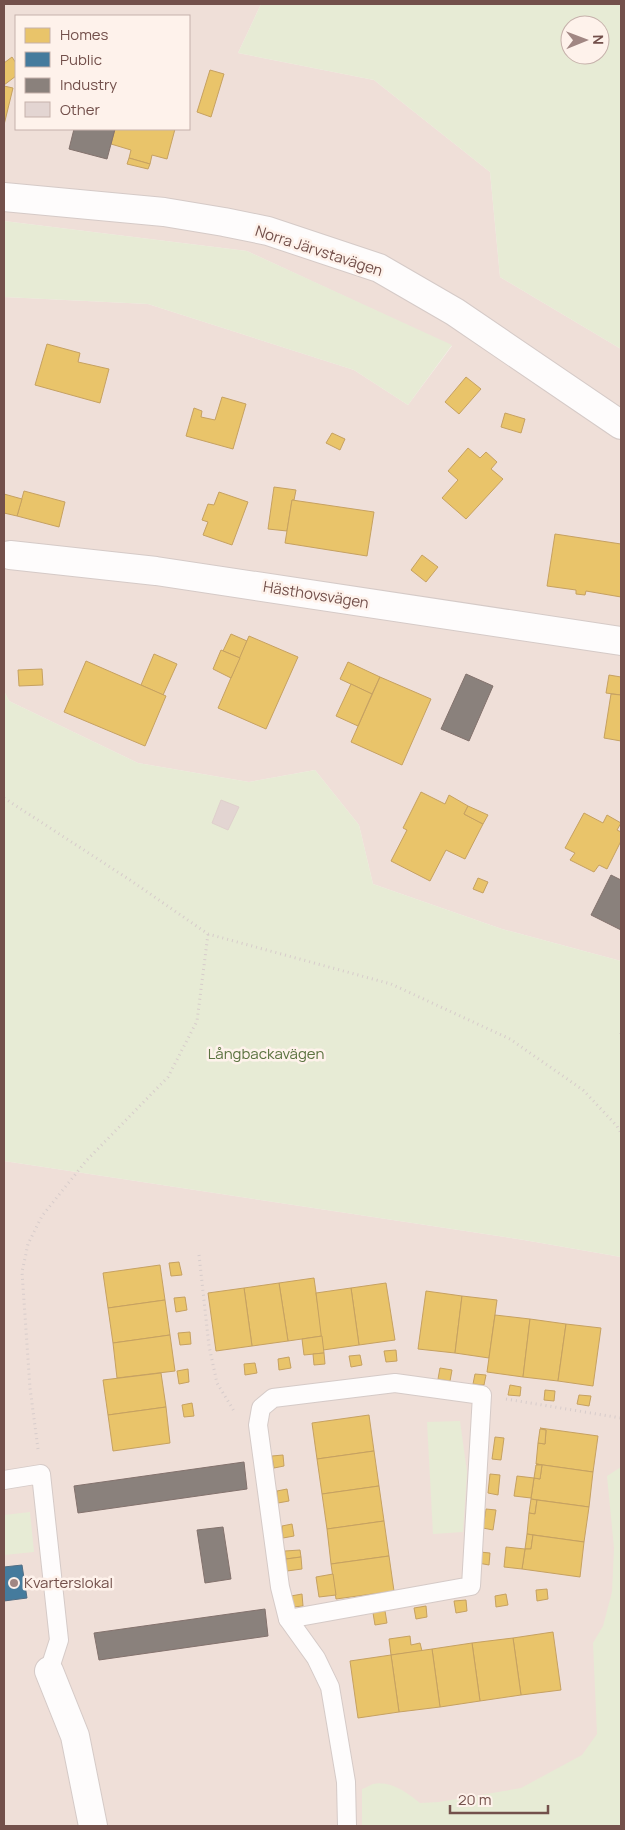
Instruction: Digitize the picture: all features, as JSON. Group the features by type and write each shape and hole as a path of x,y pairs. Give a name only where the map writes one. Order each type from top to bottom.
{"street":[{"name":"Norra Järvstavägen","path":"4,197 164,212 224,222 268,231 379,268 455,312 621,425"},
{"name":"Hästhovsvägen","path":"10,555 156,571 621,641"},
{"path":"48,1671 75,1736 93,1826"}],"lane":[{"path":"288,1619 471,1586 482,1395 395,1383 273,1398 261,1408 258,1425 280,1587 288,1619 316,1658 330,1687 346,1782 347,1826"},
{"path":"4,1480 41,1474 59,1640 48,1671"}],"path":[{"path":"4,798 130,880 208,934 391,984 510,1040 582,1090 617,1126 621,1133"},
{"path":"41,1474 30,1388 22,1272 28,1244 42,1216 86,1162 168,1077 197,1021 208,934"},
{"path":"198,1255 209,1346 217,1383 234,1410 258,1425"},
{"path":"482,1395 621,1418"}],"shaded area":[{"path":"4,4 261,4 238,53 374,80 490,172 500,277 621,349 621,961 502,929 373,884 359,825 315,770 249,782 138,763 9,701 4,691 4,297 148,304 354,370 408,405 452,346 247,251 4,221"},
{"path":"4,1161 524,1240 621,1257 621,1826 4,1826"}],"green space":[{"path":"261,4 621,4 621,349 500,277 490,172 374,80 238,53"},
{"path":"4,221 247,251 452,345 408,405 354,370 148,304 4,297"},
{"name":"Långbackavägen","path":"4,691 9,701 138,763 249,782 315,770 359,825 373,884 502,929 621,961 621,1257 524,1240 4,1161"},
{"path":"460,1421 467,1472 463,1532 433,1534 427,1422"},
{"path":"621,1467 621,1826 362,1826 362,1789 373,1784 379,1783 392,1786 420,1803 439,1802 521,1788 582,1755 597,1734 593,1643 603,1626 612,1592 614,1548 607,1476"},
{"path":"30,1512 34,1552 4,1555 4,1515"}],"building: Homes":[{"path":"12,57 15,62 15,77 4,85 4,63"},
{"path":"210,70 224,74 211,117 197,112"},
{"path":"4,86 13,88 4,125"},
{"path":"115,130 175,130 167,159 152,155 150,164 129,158 131,150 111,144"},
{"path":"129,158 150,164 148,169 127,164"},
{"path":"47,344 80,353 78,362 109,369 100,403 35,385"},
{"path":"466,377 481,389 459,414 445,402"},
{"path":"222,397 246,404 233,449 186,436 194,408 202,411 201,417 215,420"},
{"path":"505,413 525,419 521,433 501,427"},
{"path":"332,433 345,439 340,450 326,443"},
{"path":"468,448 480,458 486,452 497,462 491,469 503,479 466,519 442,498 458,480 448,471"},
{"path":"274,487 296,490 294,500 292,500 287,531 268,529"},
{"path":"24,491 65,502 59,527 17,516"},
{"path":"219,492 248,502 232,545 203,535 208,522 202,520 208,504 214,505"},
{"path":"4,494 22,499 17,516 4,513"},
{"path":"292,500 374,512 367,556 285,543"},
{"path":"555,534 621,544 621,597 586,591 585,595 576,594 576,590 547,586"},
{"path":"422,555 438,567 426,582 411,570"},
{"path":"231,634 247,641 240,658 223,651"},
{"path":"249,636 298,657 266,729 218,708"},
{"path":"221,650 240,658 231,678 213,669"},
{"path":"154,654 177,664 163,695 141,685"},
{"path":"86,661 166,696 145,746 64,712"},
{"path":"348,662 380,677 372,694 340,679"},
{"path":"42,669 43,685 19,686 18,670"},
{"path":"609,675 621,677 621,695 606,693"},
{"path":"380,677 431,699 402,765 351,742"},
{"path":"351,684 372,694 358,726 336,716"},
{"path":"611,694 621,695 621,741 604,738"},
{"path":"421,792 445,804 449,795 468,806 464,814 483,824 465,859 446,850 430,881 391,861 407,830 403,828"},
{"path":"468,806 488,815 483,824 464,814"},
{"path":"584,813 603,823 607,815 621,823 617,830 621,832 621,841 607,869 599,865 594,872 570,860 575,853 565,848"},
{"path":"478,878 488,882 483,893 473,889"},
{"path":"179,1262 182,1275 171,1276 169,1263"},
{"path":"160,1265 165,1300 108,1308 103,1273"},
{"path":"314,1278 322,1336 288,1341 279,1283"},
{"path":"279,1283 288,1341 252,1346 244,1288"},
{"path":"386,1283 395,1340 359,1345 351,1288"},
{"path":"244,1288 252,1346 216,1351 208,1293"},
{"path":"351,1288 359,1345 323,1350 316,1293"},
{"path":"426,1291 462,1296 455,1353 418,1349"},
{"path":"462,1296 497,1300 489,1358 455,1353"},
{"path":"185,1297 187,1310 176,1312 174,1298"},
{"path":"165,1300 170,1335 113,1343 108,1308"},
{"path":"495,1315 530,1319 523,1377 487,1372"},
{"path":"530,1319 566,1324 558,1381 523,1377"},
{"path":"566,1324 601,1328 593,1386 558,1381"},
{"path":"190,1332 191,1344 180,1345 178,1333"},
{"path":"170,1335 175,1371 117,1378 113,1343"},
{"path":"322,1336 324,1353 304,1355 302,1339"},
{"path":"396,1350 397,1361 386,1362 384,1351"},
{"path":"324,1353 325,1364 314,1365 313,1354"},
{"path":"360,1355 362,1365 351,1367 349,1356"},
{"path":"289,1357 291,1368 279,1370 278,1359"},
{"path":"255,1363 257,1373 245,1375 244,1364"},
{"path":"440,1368 452,1370 450,1381 438,1379"},
{"path":"188,1369 189,1382 179,1384 177,1371"},
{"path":"161,1373 166,1407 108,1415 103,1380"},
{"path":"475,1374 486,1375 484,1385 473,1384"},
{"path":"510,1385 521,1387 520,1396 508,1395"},
{"path":"545,1390 555,1391 554,1401 544,1400"},
{"path":"579,1395 591,1396 589,1406 577,1404"},
{"path":"192,1403 194,1416 184,1417 182,1405"},
{"path":"166,1407 170,1443 113,1451 108,1415"},
{"path":"369,1415 374,1451 317,1459 312,1423"},
{"path":"540,1428 598,1436 593,1472 536,1464 538,1443 545,1444 546,1430"},
{"path":"540,1429 546,1430 545,1444 538,1443"},
{"path":"495,1437 504,1438 501,1460 492,1459"},
{"path":"374,1451 379,1486 322,1494 317,1459"},
{"path":"283,1455 284,1466 274,1468 272,1456"},
{"path":"536,1464 593,1472 589,1507 531,1499 534,1478 540,1479 542,1465"},
{"path":"536,1465 542,1465 540,1479 534,1478"},
{"path":"490,1474 500,1475 498,1495 488,1493"},
{"path":"517,1476 534,1478 531,1498 514,1496"},
{"path":"379,1486 384,1521 327,1529 322,1494"},
{"path":"287,1489 289,1501 278,1503 277,1491"},
{"path":"531,1499 537,1500 535,1514 529,1513"},
{"path":"537,1500 589,1507 584,1542 527,1534 529,1513 535,1514"},
{"path":"486,1509 496,1510 493,1530 483,1528"},
{"path":"384,1521 389,1556 331,1564 327,1529"},
{"path":"292,1524 294,1536 283,1538 282,1526"},
{"path":"527,1534 533,1535 531,1549 525,1549"},
{"path":"533,1535 584,1542 580,1577 522,1569 525,1549 531,1549"},
{"path":"506,1547 525,1549 522,1569 504,1567"},
{"path":"300,1550 301,1557 286,1559 285,1551"},
{"path":"480,1552 490,1553 489,1565 478,1563"},
{"path":"389,1556 394,1591 336,1599 331,1564"},
{"path":"301,1557 302,1569 287,1571 286,1559"},
{"path":"333,1574 336,1595 319,1597 316,1577"},
{"path":"547,1589 548,1599 537,1601 536,1590"},
{"path":"302,1594 303,1606 293,1607 291,1596"},
{"path":"506,1594 508,1605 496,1607 495,1596"},
{"path":"466,1600 467,1611 456,1613 454,1601"},
{"path":"426,1606 427,1617 416,1619 414,1608"},
{"path":"385,1611 387,1623 375,1625 373,1613"},
{"path":"553,1632 561,1690 521,1695 513,1638"},
{"path":"410,1636 411,1645 420,1643 422,1651 391,1655 389,1639"},
{"path":"513,1638 521,1695 480,1701 472,1643"},
{"path":"472,1643 480,1701 440,1707 432,1649"},
{"path":"432,1649 440,1707 399,1712 391,1655"},
{"path":"391,1655 399,1712 358,1718 350,1661"}],"building: Public":[{"name":"Kvarterslokal","path":"22,1565 27,1598 4,1601 4,1567"}],"building: Industry":[{"path":"74,130 115,130 107,159 69,149"},
{"path":"466,674 493,686 469,741 441,729"},
{"path":"611,875 621,880 621,930 591,915"},
{"path":"244,1462 247,1489 78,1513 74,1486"},
{"path":"223,1527 231,1579 205,1583 197,1530"},
{"path":"265,1609 268,1636 99,1660 94,1633"}],"building: Other":[{"path":"221,800 239,807 228,830 212,823"}],"place":[{"name":"Kvarterslokal","path":"14,1583"}]}
